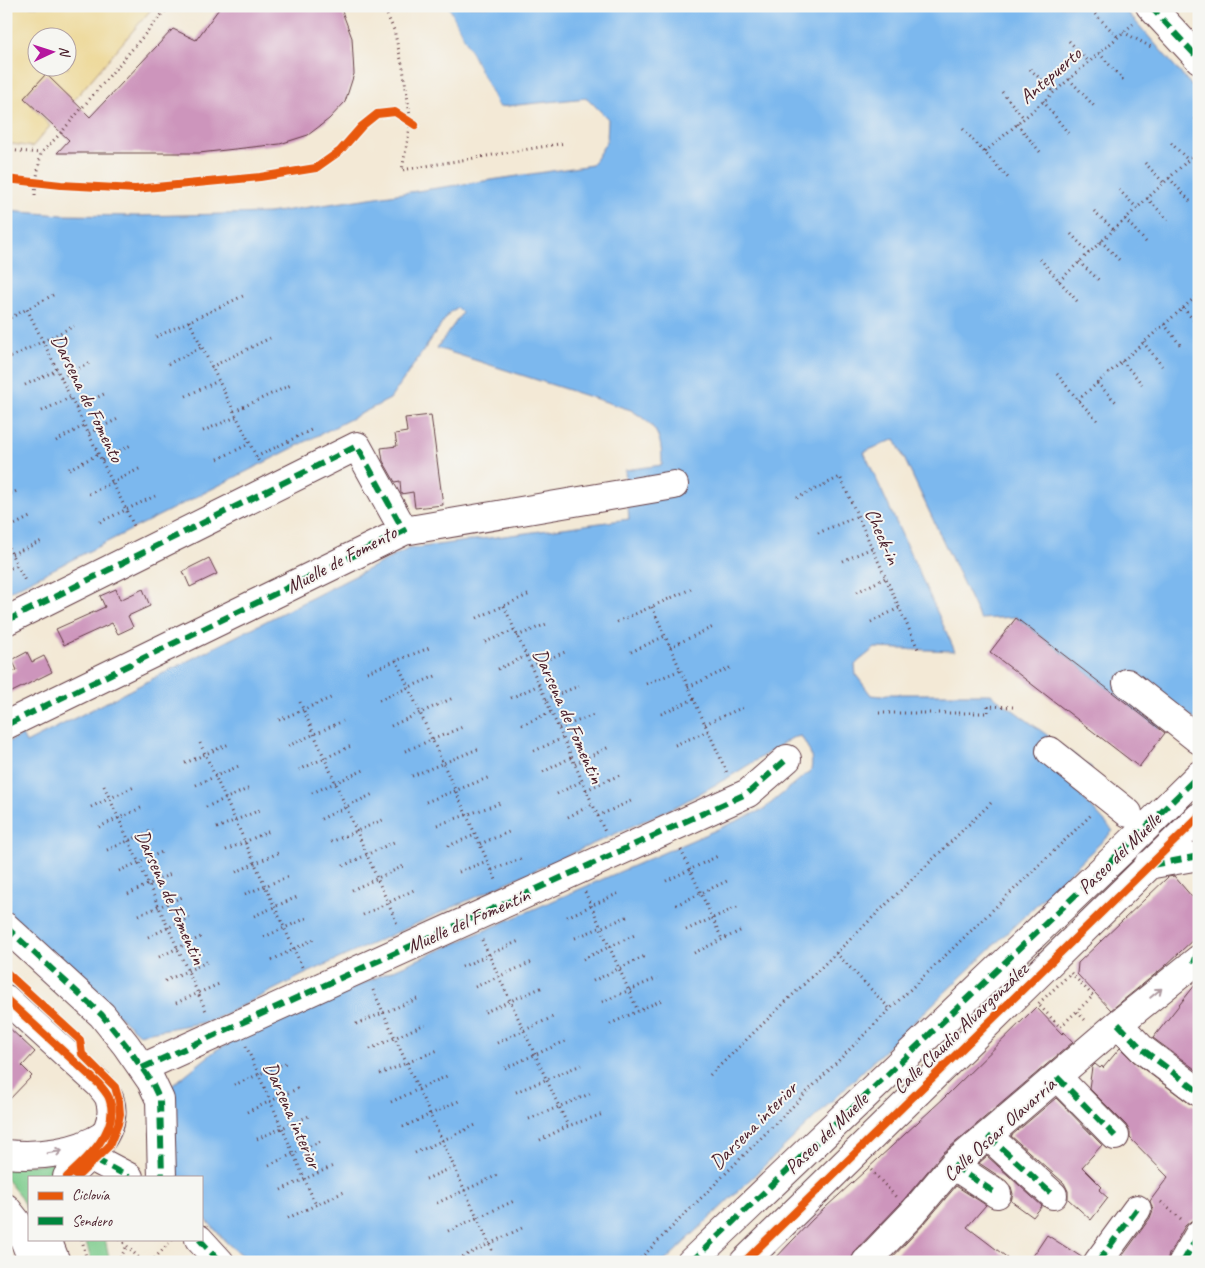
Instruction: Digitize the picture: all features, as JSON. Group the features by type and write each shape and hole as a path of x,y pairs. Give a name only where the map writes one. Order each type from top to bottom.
{"street":[{"path":"1142,14 1199,59"},
{"name":"Muelle de Fomento","path":"6,621 357,446 404,531 6,725"},
{"path":"404,531 674,485"},
{"path":"1126,683 1199,740"},
{"path":"1050,751 1128,813"},
{"name":"Muelle del Fomentín","path":"142,1068 748,793 787,759"},
{"name":"Paseo del Muelle","path":"691,1262 1123,850 1199,775"},
{"name":"Calle Claudio Alvargonzález","path":"744,1262 1199,817"},
{"path":"1148,865 1199,856"},
{"path":"6,927 102,1015 151,1081 160,1100 162,1176"},
{"name":"Calle Oscar Olavarría","path":"866,1262 912,1214 953,1165 1197,957"},
{"path":"6,999 99,1084 110,1098 112,1110 105,1134 87,1159 69,1176"},
{"path":"1118,1024 1142,1049 1199,1092"},
{"path":"1057,1077 1115,1136"},
{"path":"6,1154 44,1154 62,1151 93,1142 105,1134"},
{"path":"988,1136 1053,1195"},
{"path":"95,1159 127,1176"},
{"path":"953,1165 997,1194"},
{"path":"1098,1262 1147,1204"},
{"path":"6,1208 16,1222 32,1262"},
{"path":"1183,1262 1199,1234"},
{"path":"47,1240 56,1262"},
{"path":"200,1240 220,1262"}],"path":[{"path":"35,195 40,182 41,153 65,128 169,6"},
{"path":"382,6 394,30 413,123 402,170 565,143"},
{"path":"1096,14 1118,36"},
{"path":"1123,32 1154,49"},
{"path":"1069,41 1089,62"},
{"path":"1099,53 1123,80"},
{"path":"1030,68 1054,92"},
{"path":"1069,79 1095,107"},
{"path":"1002,92 1024,118"},
{"path":"1043,101 1068,132"},
{"path":"403,117 413,123"},
{"path":"1195,118 1199,122"},
{"path":"1017,124 1041,152"},
{"path":"963,129 1010,180"},
{"path":"1170,143 1188,160"},
{"path":"6,150 41,153"},
{"path":"1059,281 1199,150"},
{"path":"1193,156 1199,163"},
{"path":"1145,163 1164,183"},
{"path":"1169,178 1190,201"},
{"path":"26,181 40,182"},
{"path":"1119,190 1137,208"},
{"path":"1147,198 1168,220"},
{"path":"1094,211 1114,230"},
{"path":"1125,219 1146,242"},
{"path":"1071,234 1089,253"},
{"path":"1101,241 1121,262"},
{"path":"1040,259 1078,301"},
{"path":"1080,262 1101,282"},
{"path":"1078,400 1199,294"},
{"path":"6,320 53,295"},
{"path":"156,337 245,295"},
{"path":"1183,308 1199,326"},
{"path":"189,322 260,464"},
{"path":"1164,324 1181,346"},
{"path":"11,357 74,326"},
{"path":"212,366 270,338"},
{"path":"1143,342 1162,366"},
{"path":"168,364 202,348"},
{"path":"1122,361 1142,384"},
{"path":"61,377 92,362"},
{"path":"26,385 57,370"},
{"path":"1056,374 1099,422"},
{"path":"186,396 218,381"},
{"path":"1097,383 1118,404"},
{"path":"234,411 293,384"},
{"path":"76,408 106,393"},
{"path":"42,412 71,397"},
{"path":"203,431 236,416"},
{"path":"89,433 118,419"},
{"path":"56,441 85,425"},
{"path":"256,457 311,430"},
{"path":"218,459 250,444"},
{"path":"102,460 131,445"},
{"path":"69,469 99,454"},
{"path":"89,494 141,468"},
{"path":"6,496 19,490"},
{"path":"100,522 155,496"},
{"path":"6,530 30,516"},
{"path":"818,533 858,516"},
{"path":"12,554 42,541"},
{"path":"6,542 26,583"},
{"path":"843,561 872,548"},
{"path":"6,570 18,565"},
{"path":"857,592 885,578"},
{"path":"617,622 691,589"},
{"path":"477,618 530,594"},
{"path":"652,607 729,778"},
{"path":"871,622 899,608"},
{"path":"517,636 549,623"},
{"path":"670,647 713,627"},
{"path":"485,642 515,630"},
{"path":"631,652 666,636"},
{"path":"367,672 429,648"},
{"path":"531,666 565,652"},
{"path":"498,669 526,656"},
{"path":"396,660 499,887"},
{"path":"688,687 732,667"},
{"path":"646,684 681,670"},
{"path":"379,700 438,675"},
{"path":"511,698 540,685"},
{"path":"546,699 579,686"},
{"path":"279,720 333,698"},
{"path":"391,726 453,698"},
{"path":"661,714 694,699"},
{"path":"300,702 400,931"},
{"path":"705,724 746,706"},
{"path":"879,713 988,713 988,706 1013,707"},
{"path":"522,724 551,712"},
{"path":"559,728 594,715"},
{"path":"288,746 343,721"},
{"path":"405,750 465,726"},
{"path":"675,745 708,731"},
{"path":"534,751 563,738"},
{"path":"200,743 305,974"},
{"path":"185,763 229,744"},
{"path":"299,770 351,746"},
{"path":"575,764 609,747"},
{"path":"412,776 478,749"},
{"path":"543,772 572,757"},
{"path":"196,786 241,765"},
{"path":"312,793 364,770"},
{"path":"586,790 622,774"},
{"path":"426,802 490,777"},
{"path":"557,794 582,781"},
{"path":"91,807 134,787"},
{"path":"206,807 250,788"},
{"path":"321,819 373,794"},
{"path":"598,816 632,800"},
{"path":"710,1074 993,801"},
{"path":"437,825 501,803"},
{"path":"568,817 593,804"},
{"path":"99,827 143,807"},
{"path":"217,828 260,810"},
{"path":"331,842 385,819"},
{"path":"107,850 153,830"},
{"path":"226,850 270,831"},
{"path":"480,844 511,831"},
{"path":"448,846 476,835"},
{"path":"343,866 396,840"},
{"path":"679,845 722,939"},
{"path":"119,871 162,852"},
{"path":"236,872 278,853"},
{"path":"666,881 720,855"},
{"path":"492,870 522,858"},
{"path":"459,872 487,860"},
{"path":"352,890 406,865"},
{"path":"128,894 173,873"},
{"path":"245,894 290,876"},
{"path":"676,905 729,880"},
{"path":"583,887 638,1011"},
{"path":"364,915 416,889"},
{"path":"567,917 618,894"},
{"path":"139,915 185,896"},
{"path":"254,916 297,897"},
{"path":"686,930 737,907"},
{"path":"148,937 193,916"},
{"path":"575,938 628,916"},
{"path":"264,937 307,918"},
{"path":"694,953 742,930"},
{"path":"478,933 568,1126"},
{"path":"583,959 637,934"},
{"path":"159,957 201,937"},
{"path":"272,960 316,938"},
{"path":"462,966 521,940"},
{"path":"836,953 890,1009"},
{"path":"593,981 647,955"},
{"path":"165,981 209,961"},
{"path":"475,987 532,962"},
{"path":"602,1002 657,978"},
{"path":"1047,1013 1060,1027 1077,1012 1093,996 1080,982"},
{"path":"176,1003 219,984"},
{"path":"485,1012 543,987"},
{"path":"372,989 493,1252"},
{"path":"356,1024 417,999"},
{"path":"610,1024 662,1000"},
{"path":"1077,1012 1088,1024"},
{"path":"497,1043 555,1016"},
{"path":"370,1049 425,1024"},
{"path":"505,1068 568,1040"},
{"path":"380,1074 438,1050"},
{"path":"234,1085 288,1062"},
{"path":"516,1092 581,1065"},
{"path":"391,1102 449,1075"},
{"path":"247,1112 299,1088"},
{"path":"529,1120 592,1093"},
{"path":"403,1127 461,1100"},
{"path":"540,1140 568,1126 603,1114"},
{"path":"257,1139 311,1115"},
{"path":"415,1153 476,1125"},
{"path":"270,1164 321,1141"},
{"path":"866,1164 912,1214"},
{"path":"281,1190 333,1166"},
{"path":"426,1179 454,1167"},
{"path":"437,1204 500,1174"},
{"path":"288,1218 344,1192"},
{"path":"448,1231 514,1200"},
{"path":"1147,1204 1199,1234"},
{"path":"458,1259 522,1228"},
{"path":"82,1240 87,1262"},
{"path":"121,1240 143,1262"},
{"path":"151,1262 172,1240"},
{"path":"118,1262 127,1246"},
{"path":"949,1262 953,1257"}],"green space":[{"path":"70,1162 54,1176 28,1176 28,1211 19,1195 6,1179 6,1167"},
{"path":"88,1240 105,1240 110,1262 92,1262 86,1243"}],"sand":[{"path":"6,6 154,6 73,101 49,78 78,78 78,28 28,28 28,78 43,78 24,97 50,126 32,147 6,143"}],"water":[{"path":"448,6 1122,6 1199,94 1199,723 1176,705 1158,728 1016,617 980,619 895,439 864,452 955,651 875,648 855,665 856,675 871,695 991,694 1092,768 1072,786 1113,831 664,1262 249,1262 226,1242 202,1215 202,1176 173,1176 169,1088 216,1050 242,1036 764,809 811,770 811,756 801,736 792,738 679,805 305,974 211,1021 139,1034 6,914 6,743 22,735 26,743 408,549 629,519 625,470 662,465 661,446 652,426 631,410 437,348 462,313 457,308 450,312 390,399 6,593 6,211 63,215 137,216 269,213 592,165 607,141 608,119 587,98 498,107"}],"pier":[{"path":"445,6 448,6 498,107 495,107"}],"building":[{"path":"221,6 340,6 352,38 354,74 345,102 329,119 308,135 280,144 199,153 57,153 69,140 24,98 42,78 50,78 90,117 173,29 196,40"},
{"path":"431,415 443,505 415,508 413,492 401,494 400,481 395,482 383,461 381,448 397,446 395,434 407,432 405,418"},
{"path":"209,558 217,574 190,587 183,571"},
{"path":"116,589 120,600 143,589 150,606 128,616 133,627 118,634 112,623 64,645 56,629 105,607 100,596"},
{"path":"1016,618 1165,733 1139,767 990,652"},
{"path":"27,652 32,662 44,656 52,672 6,695 6,675 17,670 12,660"},
{"path":"1174,876 1199,905 1196,937 1164,967 1111,1010 1077,974 1078,963 1168,877"},
{"path":"1199,980 1199,1072 1153,1038"},
{"path":"1036,1007 1062,1034 1064,1032 1073,1042 943,1153 900,1204 855,1251 851,1262 772,1262 812,1220 945,1097"},
{"path":"6,1025 35,1052 22,1066 32,1076 6,1103"},
{"path":"1120,1048 1133,1061 1190,1104 1199,1107 1199,1218 1185,1226 1169,1254 1167,1262 1118,1262 1150,1218 1153,1210 1150,1201 1168,1177 1130,1138 1130,1132 1126,1125 1089,1088 1092,1067 1095,1064 1103,1068"},
{"path":"1056,1098 1102,1145 1082,1167 1102,1187 1099,1190 1108,1198 1091,1220 1068,1199 1068,1191 1064,1183 1011,1136"},
{"path":"987,1156 1042,1206 1033,1217 1011,1201 1013,1194 1011,1187 1006,1181 979,1163"},
{"path":"956,1186 986,1205 967,1227 1013,1262 888,1262 924,1224"},
{"path":"1047,1235 1083,1258 1083,1262 1029,1262"}],"marked path":[{"path":"1150,6 1199,59"},
{"path":"6,621 357,446 404,531 6,725"},
{"path":"142,1068 748,793 787,759"},
{"path":"691,1262 1199,775"},
{"path":"1152,865 1199,856"},
{"path":"6,927 102,1015 151,1081 160,1100 162,1176"},
{"path":"1194,963 1199,949"},
{"path":"1118,1024 1142,1049 1199,1092"},
{"path":"1057,1077 1115,1136"},
{"path":"988,1136 1053,1195"},
{"path":"95,1159 127,1176"},
{"path":"953,1165 997,1194"},
{"path":"1098,1262 1137,1209"},
{"path":"1183,1262 1199,1234"},
{"path":"200,1240 220,1262"}],"cycle path":[{"path":"6,179 61,185 135,189 260,177 316,168 340,151 362,126 377,114 395,112 415,125"},
{"path":"744,1262 1199,817"},
{"path":"6,972 80,1040 82,1054 115,1087 120,1114 109,1146 78,1176"},
{"path":"6,999 99,1084 109,1099 112,1112 106,1133 92,1153 68,1176"}]}
